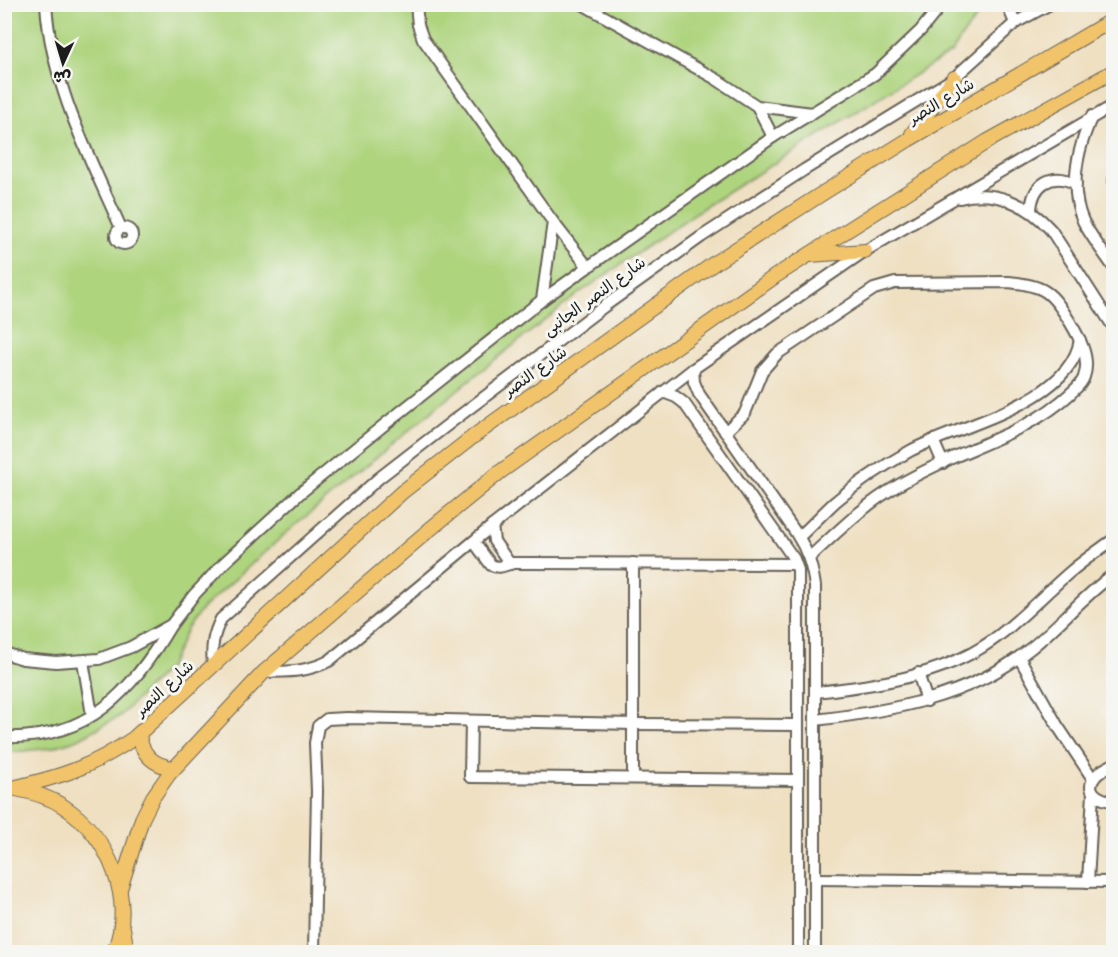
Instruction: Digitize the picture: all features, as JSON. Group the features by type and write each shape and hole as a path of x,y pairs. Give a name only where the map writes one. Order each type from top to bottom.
{"main road":[{"name":"شارع النصر","path":"8,788 62,776 112,754 139,734 401,493 474,436 716,262 908,140 1113,19"},
{"path":"120,889 142,819 153,797 174,768 264,672 358,589 500,472 777,275 988,141 1113,71"},
{"path":"908,140 954,78"},
{"path":"808,255 865,251"},
{"path":"139,734 142,747 149,758 161,766 174,768"},
{"path":"8,788 36,793 62,806 85,824 101,843 113,865 120,889 121,922 128,952"},
{"path":"114,952 121,922"}],"street":[{"path":"46,4 49,35 65,99 121,228"},
{"path":"416,4 418,25 423,39 553,222 588,267"},
{"path":"582,4 716,79 757,106 812,113"},
{"path":"1007,4 1015,23"},
{"name":"شارع النصر الجانبى","path":"213,665 211,649 214,633 221,618 379,478 606,305 701,237 804,170 954,78 1015,23 1037,7 1050,4"},
{"path":"4,737 34,736 60,731 93,715 107,705 134,681 193,596 224,563 299,494 542,300 773,137 875,74 915,37 942,6"},
{"path":"264,672 300,672 329,661 492,526 693,369 865,251 1113,105"},
{"path":"757,106 773,137"},
{"path":"1092,116 1080,149 1076,184 1077,200 1083,220 1113,268"},
{"path":"1031,211 1031,201 1035,192 1049,180 1068,179 1076,184"},
{"path":"1113,179 1113,209"},
{"path":"951,201 968,196 993,196 1017,203 1031,211 1051,230 1113,328"},
{"path":"542,300 553,222"},
{"path":"725,432 745,413 762,371 777,354 858,299 884,285 998,282 1029,284 1040,287 1059,303 1080,340 1086,360 1084,378 1061,402 1021,428 897,486 853,518 809,558"},
{"path":"799,537 848,492 909,452 933,440 1007,411 1041,390 1069,367 1077,354 1080,340"},
{"path":"1069,367 1080,368 1084,378"},
{"path":"693,369 694,382 699,394 799,537 809,558 815,585 815,952"},
{"path":"663,392 684,403 795,564 799,582 798,952"},
{"path":"705,432 718,422"},
{"path":"933,440 943,463"},
{"path":"492,526 494,541 510,564"},
{"path":"815,692 890,681 918,674 973,653 1015,623 1068,573 1113,538"},
{"path":"474,542 491,566 502,567 510,564 795,564"},
{"path":"633,563 633,778"},
{"path":"815,720 885,710 950,693 969,684 1033,647 1099,584 1113,574"},
{"path":"4,653 39,661 83,661 116,654 171,625"},
{"path":"1019,657 1057,725 1097,775 1113,778"},
{"path":"83,661 93,715"},
{"path":"918,674 927,700"},
{"path":"314,952 315,743 318,726 327,719 798,725"},
{"path":"471,721 470,777 797,780"},
{"path":"1088,882 1094,793 1091,785 1097,775 1113,764"},
{"path":"1094,793 1102,800 1113,801"},
{"path":"797,836 815,836"},
{"path":"815,879 1113,882"}],"green space":[{"path":"979,4 976,18 952,52 703,208 578,294 467,382 285,534 203,608 187,629 169,667 120,716 78,739 51,748 4,753 4,5"}]}
